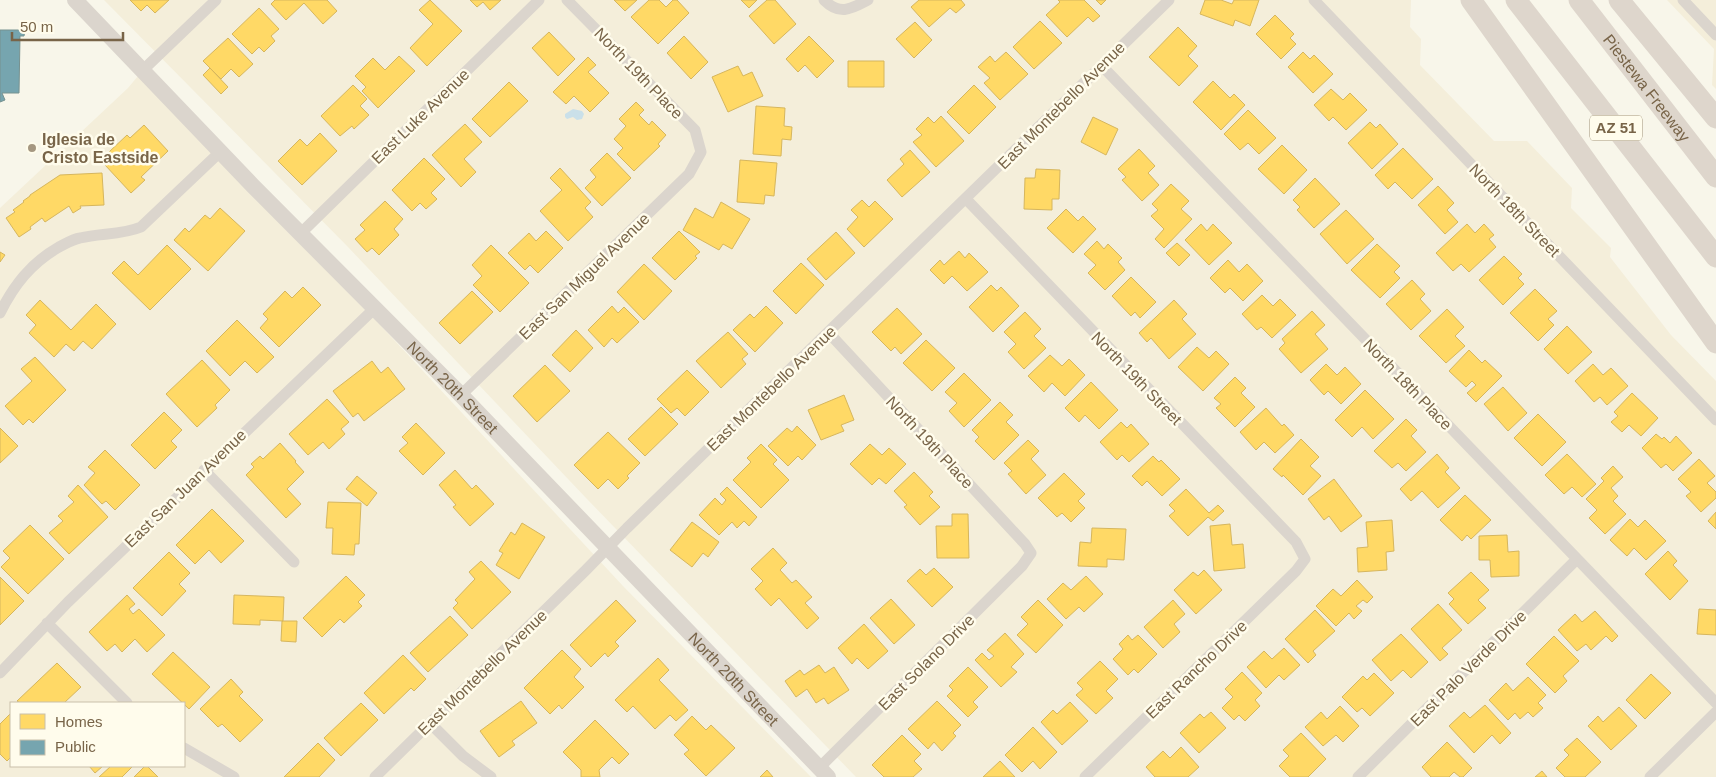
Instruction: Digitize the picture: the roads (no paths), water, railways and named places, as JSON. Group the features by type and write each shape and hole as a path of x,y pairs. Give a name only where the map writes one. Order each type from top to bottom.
{"highway":[{"path":"1471,0 1716,343"},
{"name":"AZ 51","path":"1516,0 1716,257"},
{"name":"Piestewa Freeway","path":"1579,0 1716,177"},
{"path":"1619,0 1716,118"}],"street":[{"name":"North 20th Street","path":"75,0 220,152 461,395 823,773"},
{"path":"143,70 216,0"},
{"name":"East Luke Avenue","path":"301,233 539,0"},
{"name":"North 19th Place","path":"568,0 695,130 701,152"},
{"path":"824,0 831,7 849,10 868,0"},
{"name":"East Montebello Avenue","path":"375,777 1169,0"},
{"name":"North 18th Street","path":"1314,0 1716,420"},
{"path":"1683,0 1716,35"},
{"name":"North 18th Place","path":"1102,66 1716,702"},
{"path":"0,313 17,283 36,262 78,238 130,232 141,227 220,152"},
{"name":"East San Miguel Avenue","path":"461,395 689,174 701,152"},
{"name":"North 19th Street","path":"966,200 1296,542 1305,559"},
{"name":"East San Juan Avenue","path":"0,673 47,623 204,470 375,308"},
{"name":"North 19th Place","path":"828,332 1025,544 1031,553"},
{"path":"204,470 294,562"},
{"name":"East Solano Drive","path":"823,773 1022,566 1031,553"},
{"name":"East Rancho Drive","path":"1085,777 1296,571 1305,559"},
{"name":"East Palo Verde Drive","path":"1358,777 1578,559"},
{"path":"47,623 126,702"},
{"path":"1650,777 1716,712"},
{"path":"430,723 463,756 491,777"},
{"path":"185,749 234,777"}],"water":[{"path":"573,109 582,111 584,114 582,119 577,120 573,117 567,119 565,117 565,114"}],"place":[{"name":"Iglesia de Cristo Eastside","path":"32,148"}]}
